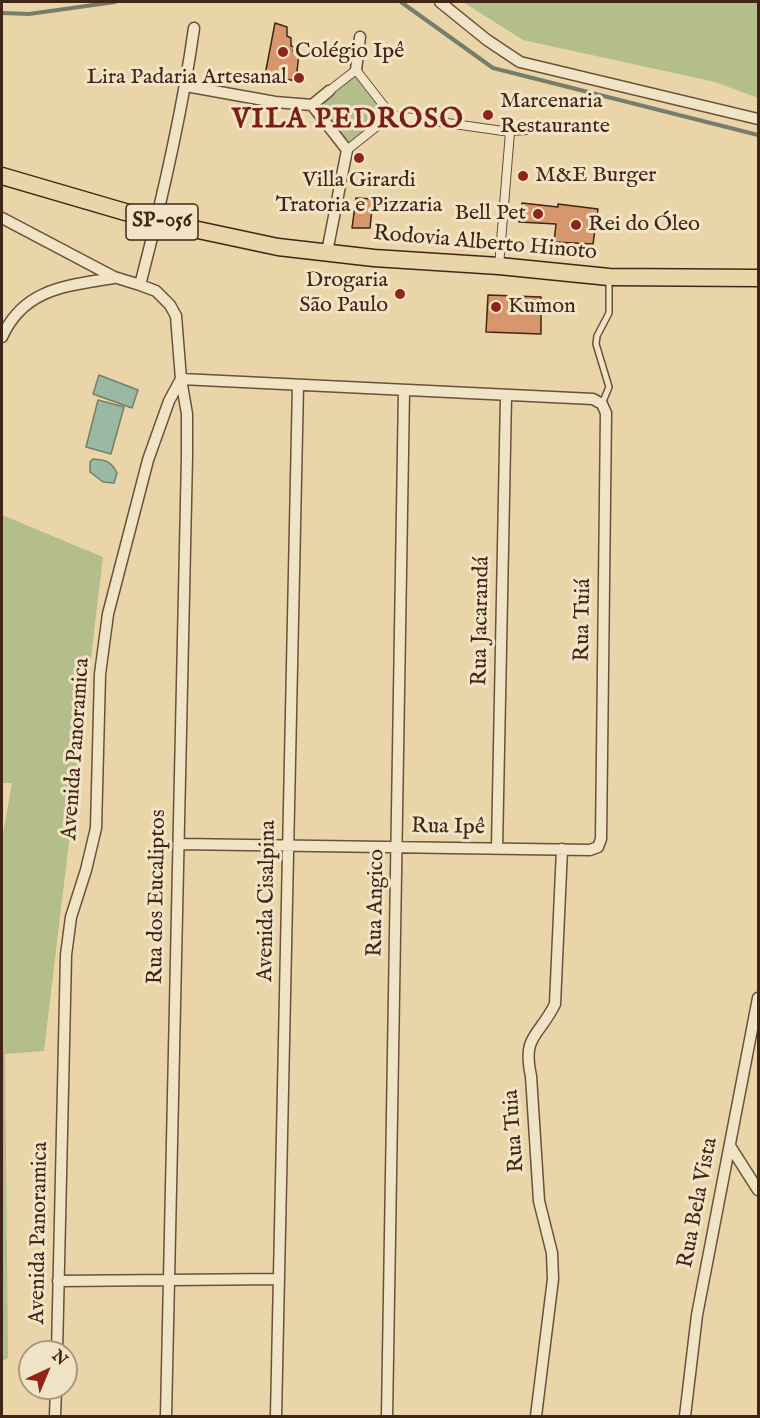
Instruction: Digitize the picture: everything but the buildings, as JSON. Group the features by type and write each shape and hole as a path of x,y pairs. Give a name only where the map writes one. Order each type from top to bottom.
{"main road":[{"name":"Rodovia Alberto Hinoto","path":"2,176 156,221 278,247 374,258 499,266 609,277 759,278"}],"street":[{"path":"440,2 487,40 520,62 759,119"},
{"path":"140,285 186,86 194,28"},
{"path":"360,36 356,70 391,115 510,132 499,266"},
{"path":"186,86 275,102 312,105 356,70"},
{"path":"312,105 347,150"},
{"path":"327,252 347,150 391,115"},
{"path":"2,218 114,278 156,291 170,305 176,316 181,379 593,399 602,404"},
{"path":"2,337 4,324 44,292 114,278"},
{"name":"Rua dos Eucaliptos","path":"166,1416 187,425 181,379"},
{"name":"Avenida Panoramica","path":"57,1340 66,955 71,917 96,828 100,674 108,614 148,460 169,401 181,379"},
{"name":"Avenida Cisalpina","path":"276,1416 298,386"},
{"name":"Rua Angico","path":"387,1416 404,390"},
{"name":"Rua Jacarandá","path":"497,848 506,396"},
{"name":"Rua Tuiá","path":"601,839 606,413 602,404"},
{"name":"Rua Ipê","path":"179,844 590,850 598,847 601,839"},
{"name":"Rua Tuia","path":"536,1416 553,1279 552,1253 539,1201 531,1076 527,1058 530,1042 550,1015 555,1004 562,849"},
{"name":"Rua Bela Vista","path":"685,1416 697,1315 759,998"},
{"path":"730,1146 759,1190"},
{"path":"58,1281 279,1279"},
{"path":"55,1416 56,1400"}],"lane":[{"path":"510,132 527,131"},
{"path":"602,404 609,387 596,344 597,336 609,313 609,277"}],"shaded area":[{"path":"463,2 758,2 758,98 715,82 523,40"},
{"path":"356,76 386,114 348,144 318,106"},
{"path":"99,375 138,390 132,408 93,394"},
{"path":"98,400 124,407 111,454 86,447"},
{"path":"93,459 105,461 113,466 117,473 114,483 103,482 90,472 90,462"},
{"path":"2,515 103,557 44,1051 5,1054 8,1358 2,1361 2,840 12,783 2,783"}],"waterway":[{"path":"2,13 29,14 115,2"},
{"path":"401,2 493,68 758,135"}],"place":[{"name":"Colégio Ipê","path":"283,52"},
{"name":"Lira Padaria Artesanal","path":"299,78"},
{"name":"Marcenaria Restaurante","path":"488,115"},
{"name":"Villa Girardi Tratoria e Pizzaria","path":"359,158"},
{"name":"M&E Burger","path":"523,176"},
{"name":"Bell Pet","path":"538,214"},
{"name":"Rei do Óleo","path":"576,225"},
{"name":"Drogaria São Paulo","path":"400,294"},
{"name":"Kumon","path":"496,307"}],"district":[{"name":"VILA PEDROSO","path":"348,121"}]}
